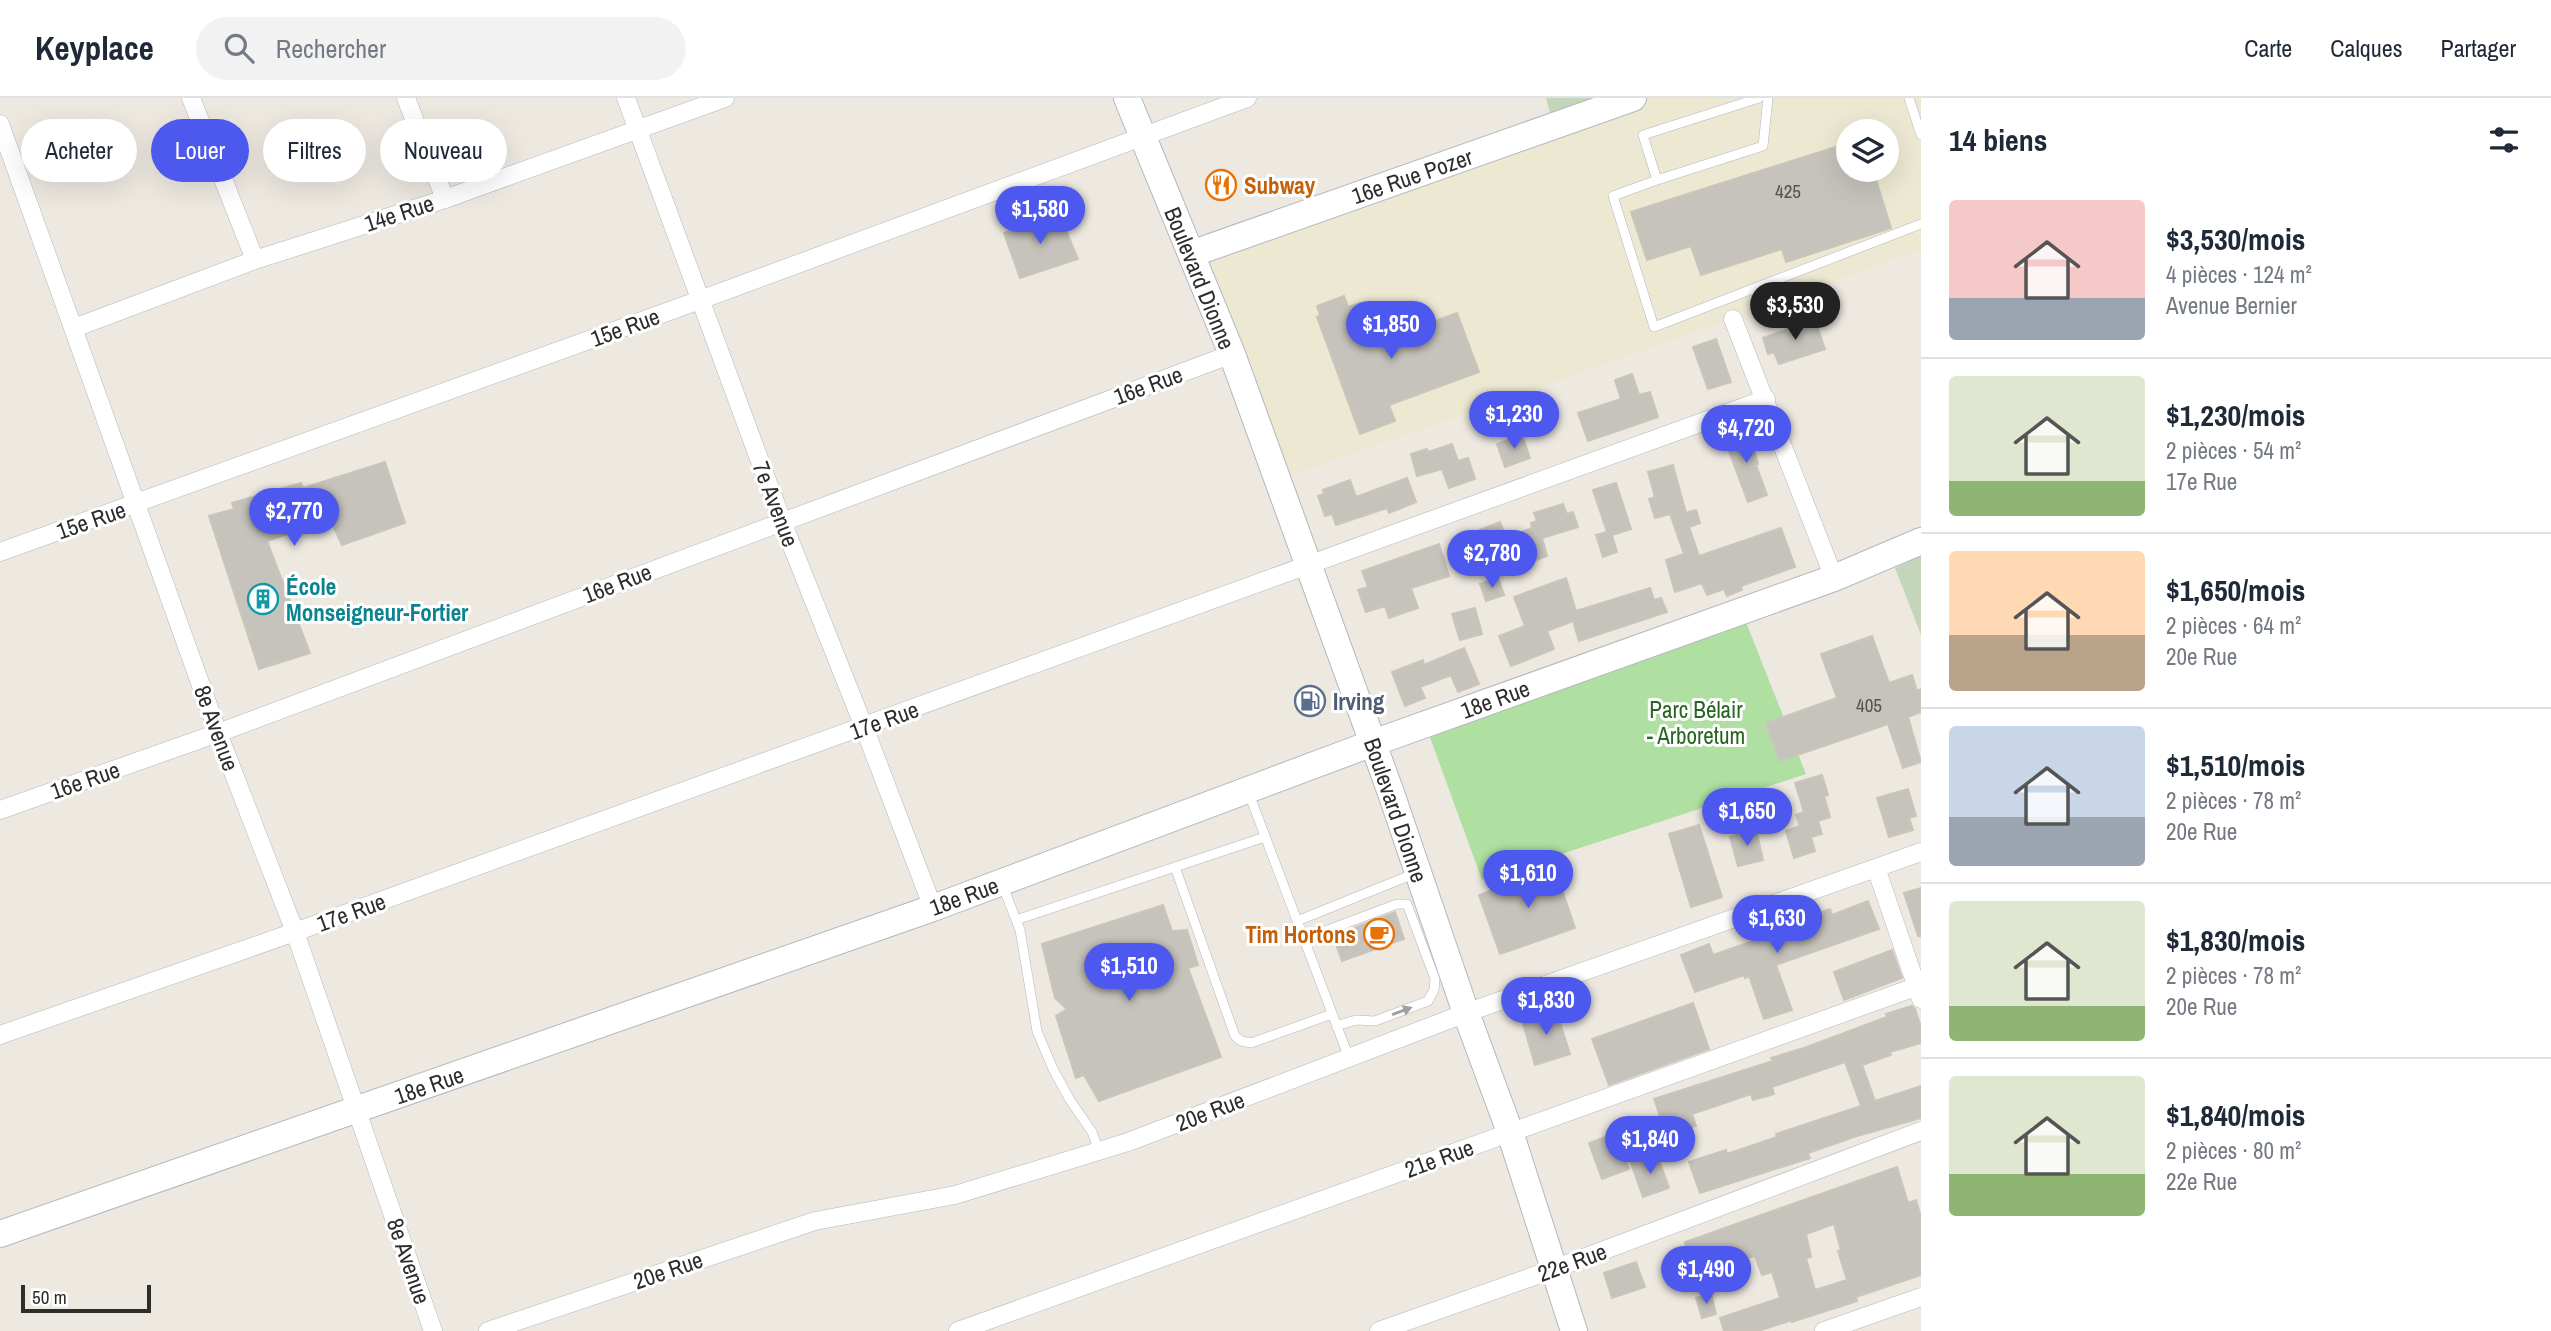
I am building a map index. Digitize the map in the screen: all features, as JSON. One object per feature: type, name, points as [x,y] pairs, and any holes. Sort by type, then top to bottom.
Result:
[{"type":"street","points":[[191,98],[255,260]]},
{"type":"street","points":[[406,98],[445,199]]},
{"type":"street","name":"7e Avenue","points":[[626,98],[782,521],[933,908]]},
{"type":"street","name":"14e Rue","points":[[74,328],[255,260],[445,199],[725,98]]},
{"type":"street","name":"Boulevard Dionne","points":[[1127,98],[1232,354],[1309,565],[1510,1132],[1574,1331]]},
{"type":"street","name":"15e Rue","points":[[0,552],[700,300],[1247,98]]},
{"type":"street","name":"16e Rue Pozer","points":[[1191,254],[1633,98]]},
{"type":"street","name":"8e Avenue","points":[[0,124],[218,733],[295,932],[433,1331]]},
{"type":"street","points":[[1733,319],[1834,578]]},
{"type":"street","name":"16e Rue","points":[[0,810],[218,733],[1232,354]]},
{"type":"street","name":"17e Rue","points":[[0,1035],[295,932],[1766,399]]},
{"type":"street","name":"18e Rue","points":[[0,1234],[933,908],[1373,743],[1834,578],[1921,541]]},
{"type":"street","name":"20e Rue","points":[[488,1331],[815,1221],[955,1195],[1128,1142],[1466,1013],[1921,852]]},
{"type":"street","points":[[1876,868],[1920,990]]},
{"type":"street","name":"21e Rue","points":[[958,1331],[1510,1132],[1920,990]]},
{"type":"street","name":"22e Rue","points":[[1379,1331],[1554,1269],[1921,1131]]},
{"type":"street","points":[[1824,1331],[1921,1297]]},
{"type":"lane","points":[[1657,180],[1643,135],[1759,98]]},
{"type":"lane","points":[[1768,98],[1763,146],[1613,196],[1654,327],[1921,224]]},
{"type":"lane","points":[[1909,98],[1921,135]]},
{"type":"lane","points":[[1247,790],[1349,1058]]},
{"type":"lane","points":[[1016,920],[1265,837]]},
{"type":"lane","points":[[1175,867],[1235,1036],[1241,1041],[1251,1043],[1332,1013]]},
{"type":"lane","points":[[1297,921],[1418,873]]},
{"type":"lane","points":[[1001,882],[1024,946],[1037,1031],[1059,1079],[1092,1132],[1098,1151]]},
{"type":"lane","points":[[1304,939],[1397,904],[1407,904],[1435,979],[1434,990],[1428,1001],[1375,1021],[1356,1020],[1336,1026]]},
{"type":"shaded area","points":[[1627,98],[1921,98],[1921,249],[1278,480],[1191,254]]},
{"type":"green space","points":[[1546,98],[1635,98],[1554,128]]},
{"type":"green space","points":[[1921,555],[1921,635],[1895,568]]},
{"type":"green space","name":"Parc Bélair - Arboretum","points":[[1744,617],[1806,774],[1482,880],[1428,732]]},
{"type":"building","points":[[1836,147],[1836,182],[1877,182],[1891,228],[1786,262],[1782,249],[1701,275],[1691,246],[1647,260],[1631,212]]},
{"type":"building","points":[[1059,214],[1078,259],[1020,278],[1004,233]]},
{"type":"building","points":[[1344,296],[1348,307],[1360,303],[1375,343],[1457,313],[1479,372],[1389,405],[1395,421],[1360,434],[1317,317],[1320,315],[1317,306]]},
{"type":"building","points":[[1815,320],[1825,349],[1779,364],[1774,352],[1768,354],[1763,338]]},
{"type":"building","points":[[1716,339],[1731,382],[1708,389],[1693,347]]},
{"type":"building","points":[[1632,374],[1639,395],[1650,392],[1658,417],[1588,441],[1578,413],[1621,399],[1615,380]]},
{"type":"building","points":[[1748,431],[1767,495],[1748,502],[1724,438]]},
{"type":"building","points":[[1522,435],[1530,458],[1505,467],[1497,444]]},
{"type":"building","points":[[1452,444],[1458,461],[1468,458],[1475,479],[1449,488],[1442,469],[1417,476],[1411,454]]},
{"type":"building","name":"École Monseigneur-Fortier","points":[[385,462],[405,523],[342,545],[330,519],[267,541],[310,653],[259,669],[209,516],[234,509],[232,503],[301,483],[303,488]]},
{"type":"building","points":[[1673,465],[1686,513],[1696,510],[1700,523],[1689,527],[1699,556],[1781,528],[1795,567],[1741,586],[1742,590],[1727,596],[1724,589],[1707,595],[1702,583],[1675,592],[1666,560],[1684,554],[1670,514],[1655,518],[1649,499],[1655,497],[1648,472]]},
{"type":"building","points":[[1407,478],[1416,502],[1389,513],[1387,508],[1336,525],[1332,514],[1325,516],[1318,496],[1324,494],[1323,490],[1350,480],[1356,497]]},
{"type":"building","points":[[1616,483],[1631,529],[1612,535],[1617,552],[1603,557],[1596,535],[1607,532],[1593,490]]},
{"type":"building","points":[[1563,504],[1567,514],[1573,512],[1578,527],[1542,538],[1547,556],[1489,578],[1472,533],[1500,522],[1506,538],[1532,528],[1531,523],[1537,521],[1534,513]]},
{"type":"building","points":[[1439,544],[1449,576],[1411,588],[1418,608],[1389,618],[1385,606],[1366,612],[1358,590],[1368,587],[1362,571]]},
{"type":"building","points":[[1498,578],[1504,595],[1486,601],[1480,584]]},
{"type":"building","points":[[1566,578],[1576,611],[1650,588],[1654,600],[1661,598],[1667,612],[1579,641],[1573,621],[1547,631],[1554,649],[1511,666],[1499,636],[1525,626],[1514,597]]},
{"type":"building","points":[[1475,608],[1482,634],[1460,640],[1452,614]]},
{"type":"building","points":[[1872,636],[1889,683],[1912,675],[1917,691],[1921,689],[1921,712],[1908,717],[1921,762],[1903,768],[1888,724],[1780,761],[1766,723],[1837,698],[1821,654]]},
{"type":"building","points":[[1464,648],[1479,684],[1458,692],[1451,675],[1420,687],[1425,698],[1405,706],[1392,672],[1423,660],[1424,665]]},
{"type":"building","points":[[1822,775],[1828,795],[1824,796],[1830,817],[1818,821],[1822,834],[1811,837],[1815,851],[1794,858],[1786,831],[1800,826],[1796,815],[1804,812],[1795,783]]},
{"type":"building","points":[[1908,789],[1916,816],[1909,818],[1913,830],[1889,837],[1877,798]]},
{"type":"building","points":[[1699,825],[1722,897],[1691,907],[1669,834]]},
{"type":"building","points":[[1756,830],[1763,860],[1738,866],[1730,837]]},
{"type":"building","points":[[1562,865],[1567,878],[1559,881],[1575,928],[1500,954],[1479,895]]},
{"type":"building","points":[[1921,888],[1921,936],[1918,936],[1904,893]]},
{"type":"building","points":[[1868,901],[1879,929],[1776,965],[1792,1010],[1764,1019],[1749,976],[1745,978],[1744,975],[1695,992],[1681,955],[1709,944],[1713,955],[1802,924],[1800,920],[1830,909],[1832,915]]},
{"type":"building","points":[[1163,905],[1172,931],[1187,930],[1198,965],[1188,968],[1221,1057],[1099,1101],[1084,1075],[1076,1078],[1056,1016],[1067,1009],[1055,998],[1042,944]]},
{"type":"building","points":[[1395,912],[1404,939],[1342,961],[1333,936]]},
{"type":"building","points":[[1892,950],[1902,978],[1844,1000],[1834,972]]},
{"type":"building","points":[[1693,1003],[1709,1049],[1609,1085],[1592,1039]]},
{"type":"building","points":[[1912,1006],[1921,1027],[1921,1043],[1890,1052],[1891,1055],[1862,1065],[1875,1101],[1921,1086],[1921,1118],[1857,1136],[1808,1153],[1810,1158],[1700,1193],[1689,1162],[1726,1150],[1727,1154],[1777,1137],[1776,1134],[1861,1106],[1845,1062],[1772,1087],[1774,1094],[1753,1100],[1751,1094],[1692,1114],[1696,1126],[1667,1136],[1654,1099],[1773,1061],[1771,1058]]},
{"type":"building","points":[[1556,1010],[1570,1054],[1535,1065],[1522,1020]]},
{"type":"building","points":[[1616,1133],[1629,1169],[1602,1179],[1589,1143]]},
{"type":"building","points":[[1657,1154],[1669,1188],[1643,1197],[1631,1163]]},
{"type":"building","points":[[1897,1167],[1908,1203],[1916,1200],[1921,1217],[1921,1275],[1856,1297],[1857,1301],[1792,1322],[1758,1331],[1724,1331],[1720,1318],[1780,1298],[1772,1272],[1762,1275],[1755,1256],[1695,1272],[1685,1242]],"holes":[[[1834,1224],[1841,1250],[1838,1251],[1847,1280],[1815,1290],[1806,1258],[1811,1257],[1806,1234]]]},
{"type":"building","points":[[1636,1262],[1645,1287],[1612,1298],[1604,1273]]},
{"type":"building","points":[[1711,1294],[1716,1314],[1702,1318],[1696,1298]]},
{"type":"place","name":"Subway","points":[[1221,185]]},
{"type":"place","name":"École Monseigneur-Fortier","points":[[263,599]]},
{"type":"place","name":"Irving","points":[[1310,701]]},
{"type":"place","name":"Tim Hortons","points":[[1379,934]]}]
